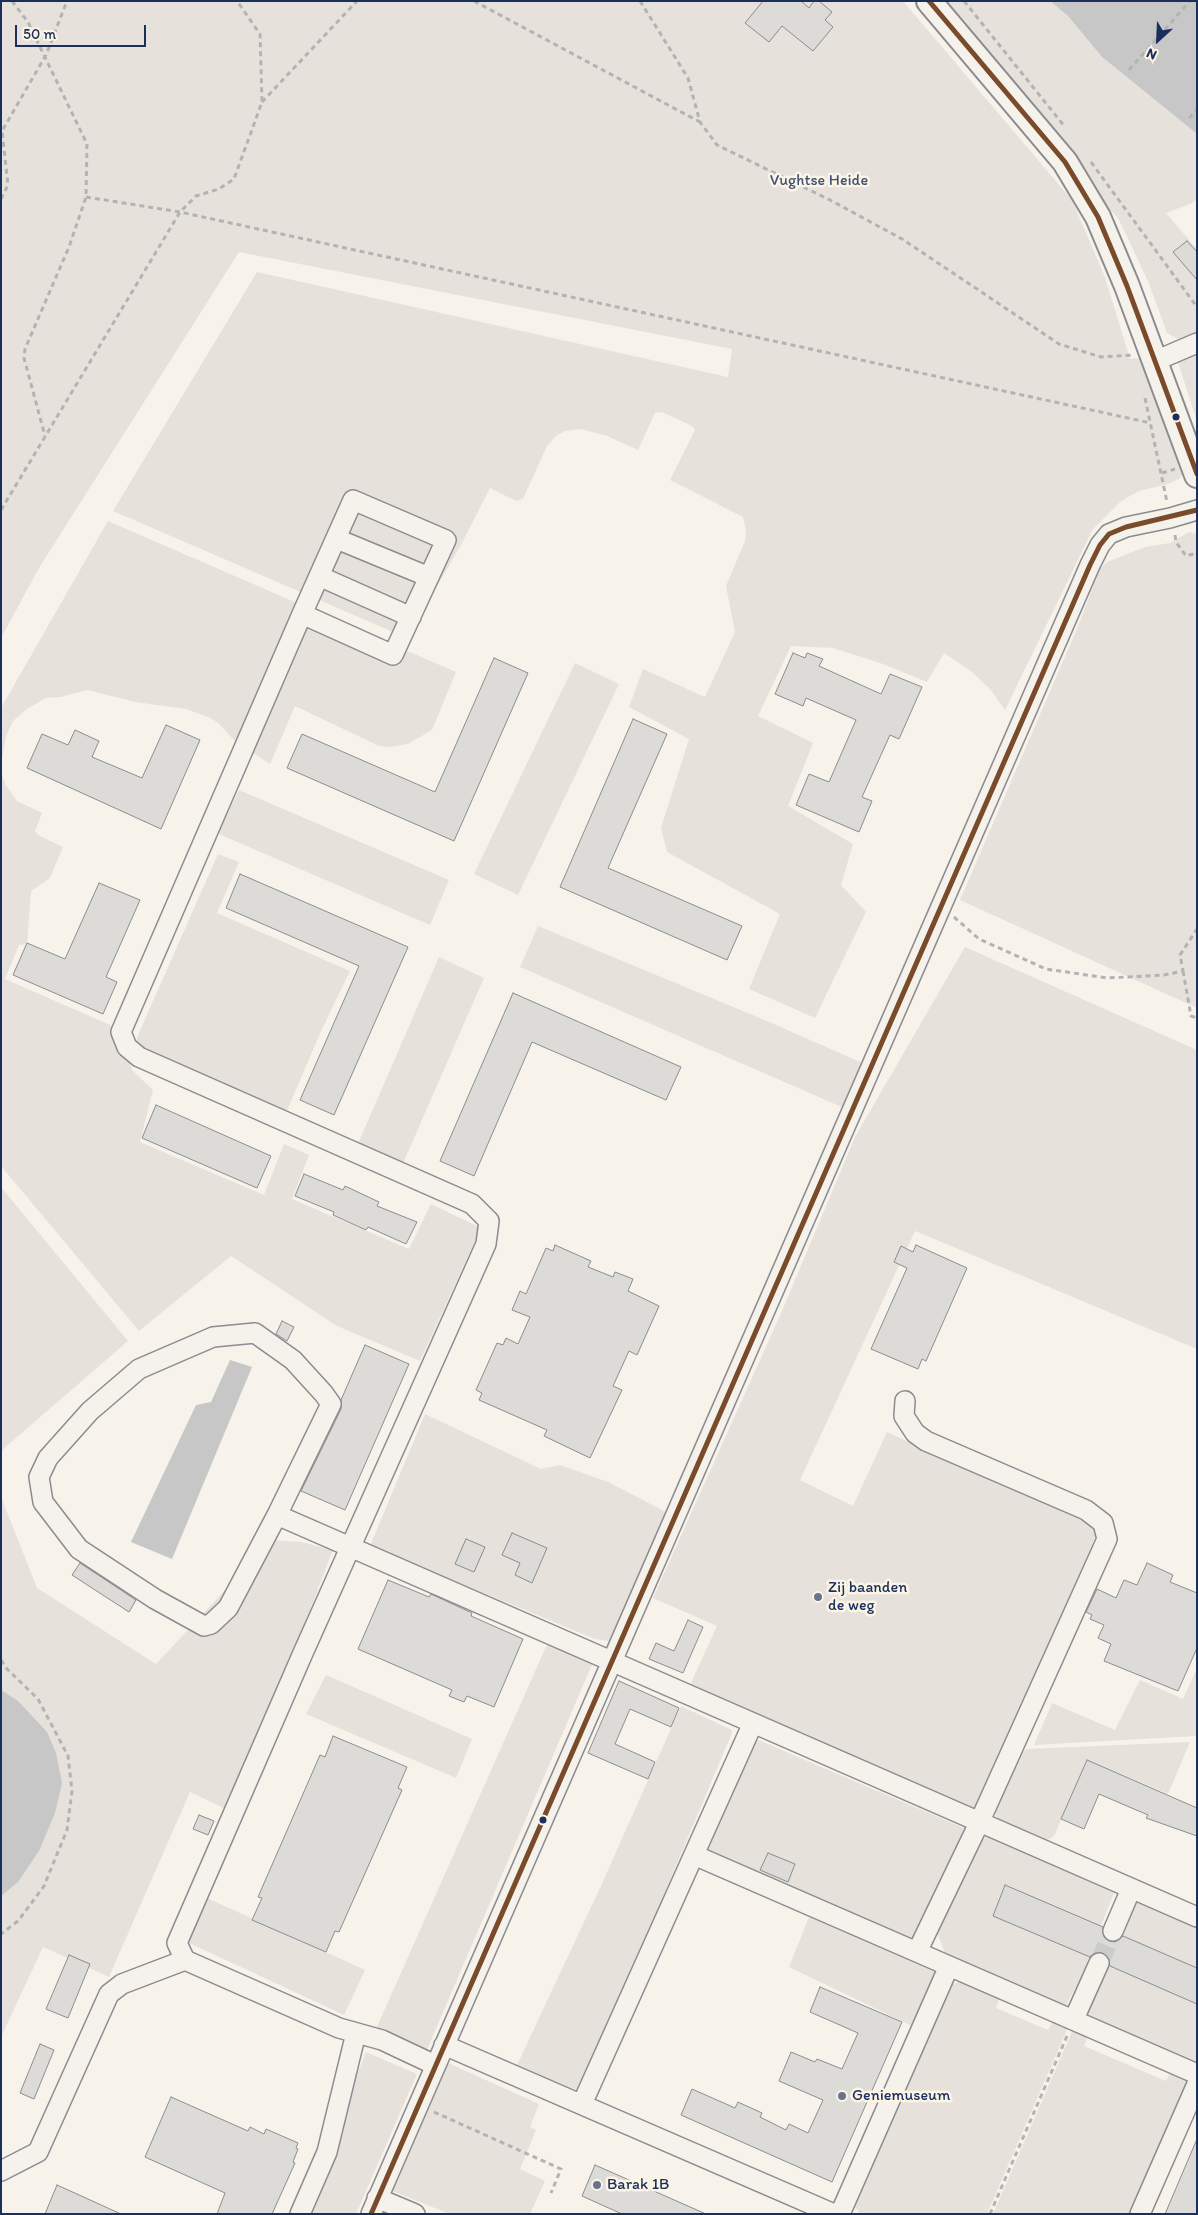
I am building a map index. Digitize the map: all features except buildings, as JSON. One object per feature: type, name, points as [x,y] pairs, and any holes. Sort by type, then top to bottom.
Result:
[{"type":"main road","points":[[929,1],[1065,162],[1098,217],[1127,286],[1145,358],[1197,474]]},
{"type":"street","points":[[1145,358],[1197,343]]},
{"type":"street","points":[[302,614],[393,655],[446,540],[353,500],[302,614],[121,1032],[127,1046],[139,1057],[472,1204],[489,1221],[486,1244],[350,1547],[177,1943],[185,1960],[339,2028],[382,2040],[435,2065]]},
{"type":"street","points":[[414,2214],[374,2206],[941,905],[1100,545],[1109,534],[1126,527],[1197,510]]},
{"type":"street","points":[[337,539],[429,578]]},
{"type":"street","points":[[319,576],[411,617]]},
{"type":"street","points":[[255,1333],[293,1360],[331,1404],[277,1515],[228,1608],[211,1624],[204,1626],[155,1600],[79,1549],[43,1502],[38,1477],[48,1458],[90,1411],[139,1369],[213,1337],[255,1333]]},
{"type":"street","points":[[905,1401],[904,1416],[914,1433],[926,1441],[1086,1510],[1103,1524],[1107,1539],[979,1822],[917,1952]]},
{"type":"street","points":[[277,1515],[1197,1918]]},
{"type":"street","points":[[582,2104],[753,1723]]},
{"type":"street","points":[[694,1855],[1197,2074]]},
{"type":"street","points":[[1113,1931],[1130,1888]]},
{"type":"street","points":[[1,2171],[38,2152],[109,1994],[122,1984],[185,1960]]},
{"type":"street","points":[[1074,2019],[1099,1963]]},
{"type":"street","points":[[840,2214],[950,1966]]},
{"type":"street","points":[[300,2214],[327,2152],[356,2033]]},
{"type":"street","points":[[444,2045],[834,2214]]},
{"type":"street","points":[[1140,2214],[1197,2084]]},
{"type":"path","points":[[12,1],[28,22],[46,55],[87,144],[86,198],[69,247],[25,349],[24,358],[45,436]]},
{"type":"path","points":[[1,198],[8,185],[2,130],[46,55],[67,1]]},
{"type":"path","points":[[1,510],[180,212],[196,196],[219,189],[234,179],[262,102],[260,34],[237,1]]},
{"type":"path","points":[[262,102],[357,1]]},
{"type":"path","points":[[474,1],[700,122]]},
{"type":"path","points":[[640,1],[688,78],[700,122],[717,145],[830,200],[902,239],[1059,344],[1101,357],[1145,358]]},
{"type":"path","points":[[1129,70],[1190,1]]},
{"type":"path","points":[[1189,118],[1197,110]]},
{"type":"path","points":[[86,198],[180,212],[1151,423],[1176,542],[1186,556],[1197,553]]},
{"type":"path","points":[[941,905],[979,939],[1046,969],[1107,978],[1164,975],[1183,971]]},
{"type":"path","points":[[1197,929],[1180,955],[1191,1016],[1197,1018]]},
{"type":"path","points":[[1,1660],[7,1669],[38,1699],[68,1756],[72,1791],[66,1830],[44,1886],[18,1921],[1,1934]]},
{"type":"path","points":[[990,2214],[1074,2019]]},
{"type":"path","points":[[418,2105],[561,2169],[551,2192]]},
{"type":"green space","name":"Vughtse Heide","points":[[1,1],[903,1],[1072,200],[1105,277],[1130,359],[1142,358],[1183,463],[1183,474],[1179,479],[1168,484],[1139,491],[1120,502],[1093,529],[1005,710],[991,690],[971,671],[944,653],[927,682],[883,664],[833,648],[791,646],[758,716],[813,743],[788,806],[853,844],[841,885],[866,912],[815,1018],[749,989],[780,914],[667,852],[661,828],[689,739],[629,707],[643,669],[705,697],[735,632],[726,586],[745,541],[746,530],[743,517],[670,480],[695,430],[692,426],[662,412],[655,413],[638,450],[607,436],[581,429],[565,431],[556,436],[547,446],[523,499],[516,501],[490,488],[461,545],[407,638],[113,511],[257,272],[728,377],[732,349],[239,252],[39,568],[1,638]]},
{"type":"green space","points":[[937,1],[1050,1],[1068,16],[1102,57],[1197,134],[1197,199],[1190,204],[1166,213],[1197,249],[1197,332],[1178,339],[1167,333],[1148,281],[1119,220]]},
{"type":"green space","points":[[1197,351],[1197,422],[1178,362]]},
{"type":"green space","points":[[108,521],[456,672],[432,730],[408,744],[390,747],[379,746],[295,706],[270,764],[236,742],[217,722],[208,717],[186,709],[135,702],[87,690],[61,697],[46,698],[27,709],[13,721],[6,736],[1,766],[1,708]]},
{"type":"green space","points":[[1189,532],[1197,534],[1197,1008],[960,900],[1076,631],[1100,569],[1107,562],[1145,547],[1170,543]]},
{"type":"green space","points":[[575,663],[619,684],[518,895],[474,874]]},
{"type":"green space","points":[[1,771],[5,784],[17,801],[42,813],[35,831],[38,835],[63,847],[50,878],[31,891],[27,944],[19,945],[5,979],[124,1031],[122,1041],[132,1070],[153,1090],[140,1142],[264,1195],[284,1144],[309,1155],[292,1199],[409,1249],[431,1204],[481,1228],[420,1361],[337,1326],[231,1256],[139,1331],[1,1166]]},
{"type":"green space","points":[[239,790],[449,880],[430,925],[218,833]]},
{"type":"green space","points":[[218,854],[239,862],[217,913],[350,971],[322,1029],[282,1122],[135,1046],[138,1035]]},
{"type":"green space","points":[[538,926],[760,1018],[865,1064],[844,1108],[520,967]]},
{"type":"green space","points":[[965,947],[1197,1050],[1197,1349],[915,1231],[800,1480],[853,1506],[887,1432],[1099,1528],[1066,1606],[1062,1623],[979,1813],[689,1687],[717,1626],[653,1598],[782,1311],[855,1137]]},
{"type":"green space","points":[[439,957],[484,978],[401,1168],[357,1146]]},
{"type":"green space","points":[[1,1187],[128,1341],[1,1451]]},
{"type":"green space","points":[[425,1414],[541,1469],[560,1465],[608,1482],[668,1513],[609,1641],[595,1639],[370,1546]]},
{"type":"green space","points":[[1,1497],[37,1588],[156,1664],[272,1540],[301,1542],[333,1550],[274,1703],[228,1810],[190,1792],[109,1977],[43,1947],[1,2037]]},
{"type":"green space","points":[[549,1640],[594,1660],[426,2052],[376,2029]]},
{"type":"green space","points":[[1197,1668],[1197,1736],[1034,1745],[1052,1703],[1115,1730],[1140,1680],[1183,1699]]},
{"type":"green space","points":[[326,1675],[472,1739],[456,1778],[306,1714]]},
{"type":"green space","points":[[681,1706],[732,1730],[732,1733],[659,1906],[577,2090],[517,2065],[600,1888]]},
{"type":"green space","points":[[756,1739],[964,1828],[912,1943],[703,1853],[751,1744]]},
{"type":"green space","points":[[1190,1742],[1168,1794],[1087,1760],[1055,1834],[1050,1839],[1042,1840],[1001,1822],[996,1816],[995,1808],[1020,1754],[1027,1749]]},
{"type":"green space","points":[[986,1835],[1114,1893],[1081,1977],[1065,2007],[946,1956],[937,1932]]},
{"type":"green space","points":[[1133,1896],[1197,1925],[1197,2065],[1092,2020],[1086,2013],[1102,1968]]},
{"type":"green space","points":[[207,1898],[365,1970],[344,2015],[187,1942]]},
{"type":"green space","points":[[809,1917],[937,1973],[914,2027],[789,1967]]},
{"type":"green space","points":[[964,1980],[1000,1996],[996,2008],[1048,2030],[1054,2019],[1069,2025],[987,2214],[860,2213],[853,2205],[945,1987]]},
{"type":"green space","points":[[1074,2027],[1089,2034],[1084,2046],[1166,2081],[1172,2069],[1186,2078],[1188,2082],[1135,2214],[993,2214]]},
{"type":"green space","points":[[366,2052],[417,2074],[356,2214],[300,2214]]},
{"type":"green space","points":[[448,2063],[539,2104],[530,2127],[536,2130],[520,2169],[545,2181],[530,2214],[450,2214],[392,2191]]},
{"type":"shaded area","points":[[1050,1],[1197,1],[1197,134],[1102,57],[1068,16]]},
{"type":"shaded area","points":[[230,1360],[252,1367],[172,1559],[131,1542],[196,1405],[211,1402]]},
{"type":"shaded area","points":[[1,1690],[18,1701],[47,1732],[56,1753],[62,1783],[55,1813],[39,1851],[18,1882],[1,1896]]},
{"type":"tunnel","points":[[1099,1963],[1113,1931]]},
{"type":"transit line","points":[[929,1],[1065,162],[1098,217],[1127,286],[1197,474]]},
{"type":"transit line","points":[[371,2214],[1090,565],[1100,545],[1109,534],[1126,527],[1197,510]]},
{"type":"place","name":"Zij baanden de weg","points":[[818,1597]]},
{"type":"place","name":"Geniemuseum","points":[[842,2096]]},
{"type":"place","name":"Barak 1B","points":[[597,2185]]}]
